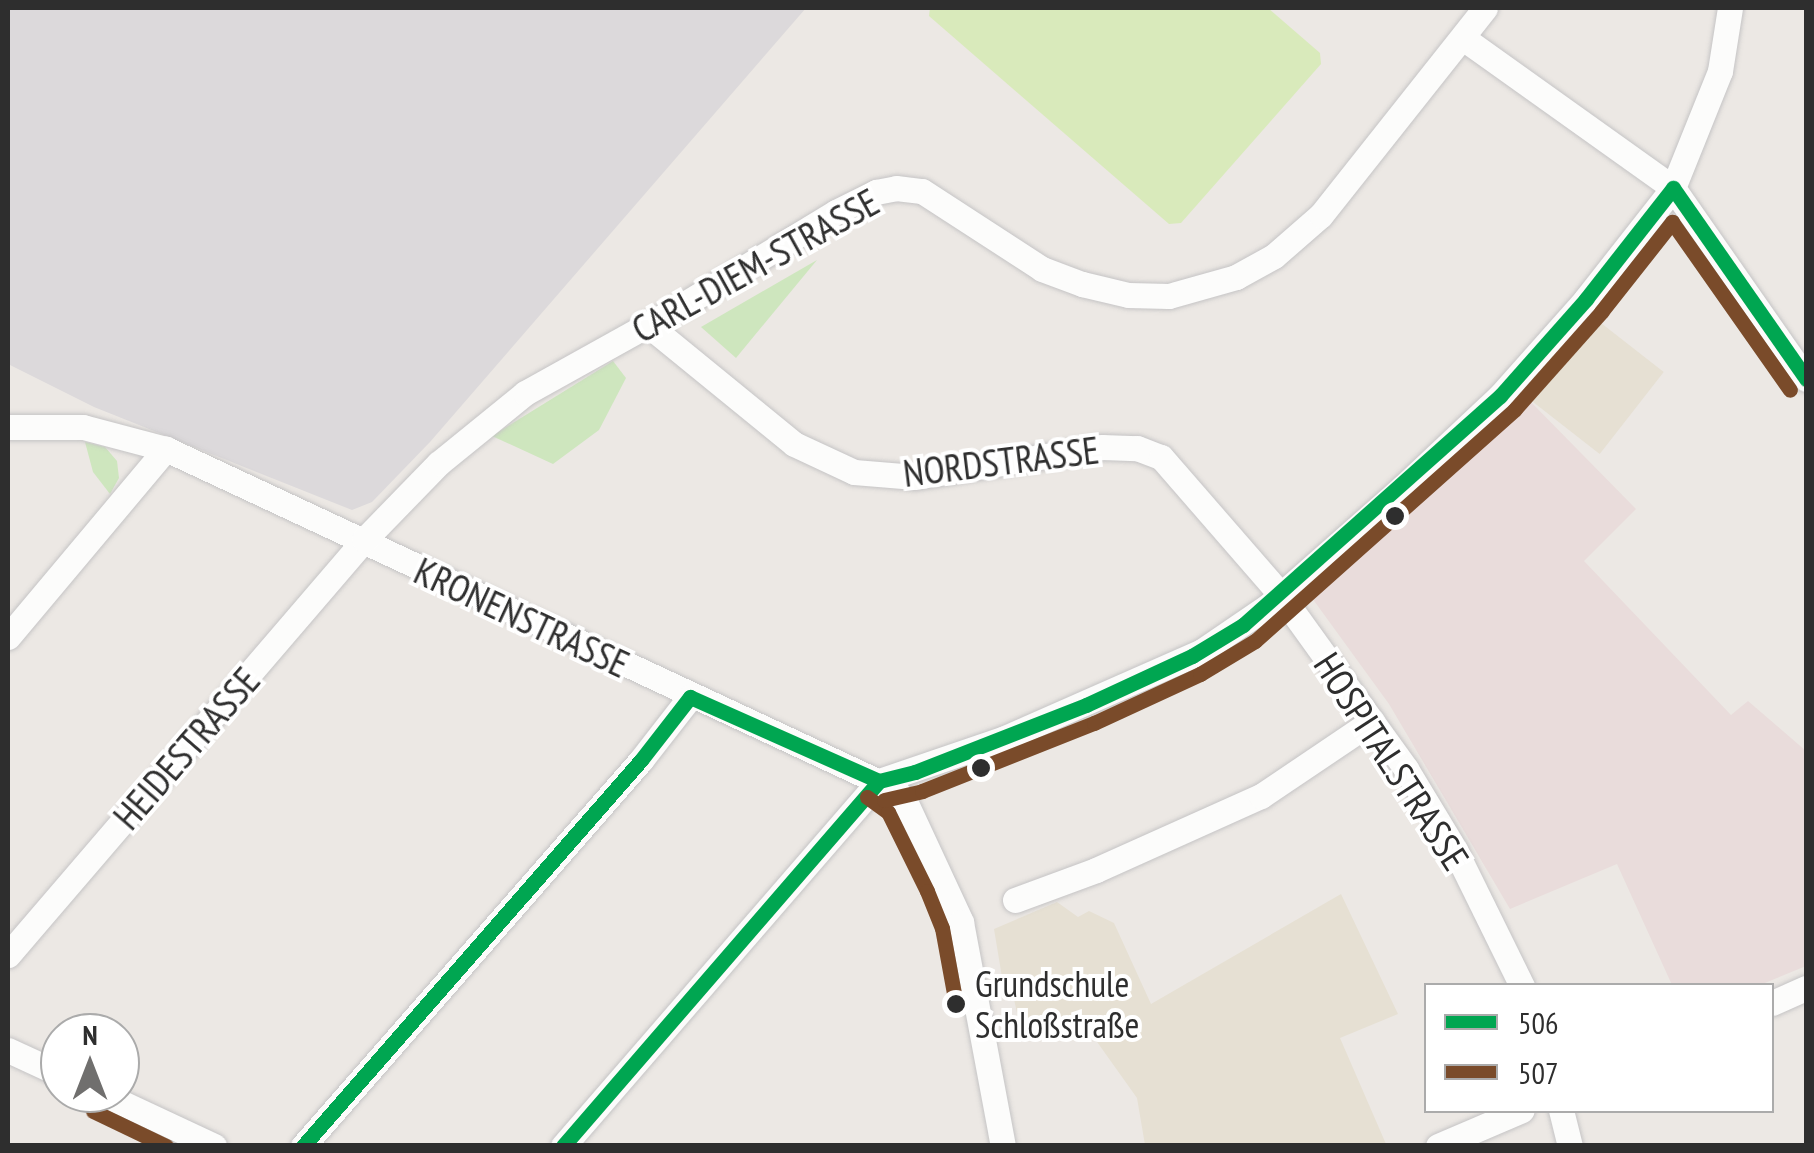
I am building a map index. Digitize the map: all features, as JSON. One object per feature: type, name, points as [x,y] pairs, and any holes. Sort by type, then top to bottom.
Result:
[{"type":"street","name":"CARL-DIEM-STRASSE","points":[[364,540],[490,417],[876,192],[896,188],[922,191],[1042,269],[1082,284],[1155,297],[1206,288],[1251,270],[1300,236],[1341,192],[1485,8]]},
{"type":"street","points":[[564,1146],[879,781],[972,750],[1162,671],[1243,626],[1500,396],[1586,299],[1673,188],[1720,71],[1730,8]]},
{"type":"street","points":[[1463,38],[1673,188],[1806,379]]},
{"type":"street","name":"NORDSTRASSE","points":[[648,324],[794,444],[854,472],[914,477],[1102,447],[1150,452],[1174,469],[1280,594]]},
{"type":"street","name":"KRONENSTRASSE","points":[[8,427],[83,427],[166,449],[879,781]]},
{"type":"street","points":[[8,637],[166,449]]},
{"type":"street","name":"HEIDESTRASSE","points":[[8,955],[364,540]]},
{"type":"street","name":"HOSPITALSTRASSE","points":[[1280,594],[1426,798],[1520,983]]},
{"type":"street","points":[[303,1146],[641,760],[690,696]]},
{"type":"street","points":[[1015,900],[1096,870],[1260,796],[1372,720]]},
{"type":"street","points":[[879,781],[904,800],[961,922],[1003,1146]]},
{"type":"street","points":[[1774,1002],[1806,988]]},
{"type":"street","points":[[8,1050],[40,1065]]},
{"type":"street","points":[[140,1111],[214,1146]]},
{"type":"street","points":[[1438,1146],[1515,1113]]},
{"type":"street","points":[[1562,1113],[1570,1146]]},
{"type":"shaded area","points":[[8,8],[806,8],[430,442],[372,502],[352,510],[94,407],[8,364]]},
{"type":"shaded area","points":[[1592,316],[1664,372],[1600,454],[1528,398]]},
{"type":"shaded area","points":[[1524,395],[1636,509],[1584,561],[1731,715],[1748,701],[1806,751],[1806,966],[1765,983],[1671,983],[1617,864],[1510,909],[1389,704],[1312,598]]},
{"type":"shaded area","points":[[1341,894],[1398,1014],[1340,1038],[1386,1144],[1145,1145],[1137,1098],[1080,1018],[1020,1027],[1014,999],[1006,1001],[994,929],[1057,902],[1078,917],[1089,911],[1114,923],[1151,1004]]},
{"type":"green space","points":[[930,8],[1268,8],[1320,53],[1321,64],[1181,223],[1169,224],[929,16]]},
{"type":"green space","points":[[817,260],[736,358],[701,327],[791,275]]},
{"type":"green space","points":[[613,361],[626,378],[599,430],[553,464],[492,436]]},
{"type":"green space","points":[[85,442],[105,447],[117,461],[119,478],[110,494],[93,472]]},
{"type":"transit line","name":"506","points":[[1673,188],[1806,379]]},
{"type":"transit line","name":"506","points":[[879,781],[915,772],[1086,705],[1192,656],[1243,625],[1500,396],[1586,299],[1673,188]]},
{"type":"transit line","name":"507","points":[[884,800],[922,791],[1094,723],[1200,674],[1255,641],[1515,409],[1601,312],[1672,222],[1790,390]]},
{"type":"transit line","name":"506","points":[[303,1146],[641,760],[690,697],[879,781]]},
{"type":"transit line","name":"506","points":[[563,1146],[879,781]]},
{"type":"transit line","name":"507","points":[[867,797],[888,812],[927,891],[942,928],[956,1004]]},
{"type":"transit line","name":"507","points":[[97,1113],[166,1146]]},
{"type":"place","name":"Grundschule Schloßstraße","points":[[956,1004]]}]
